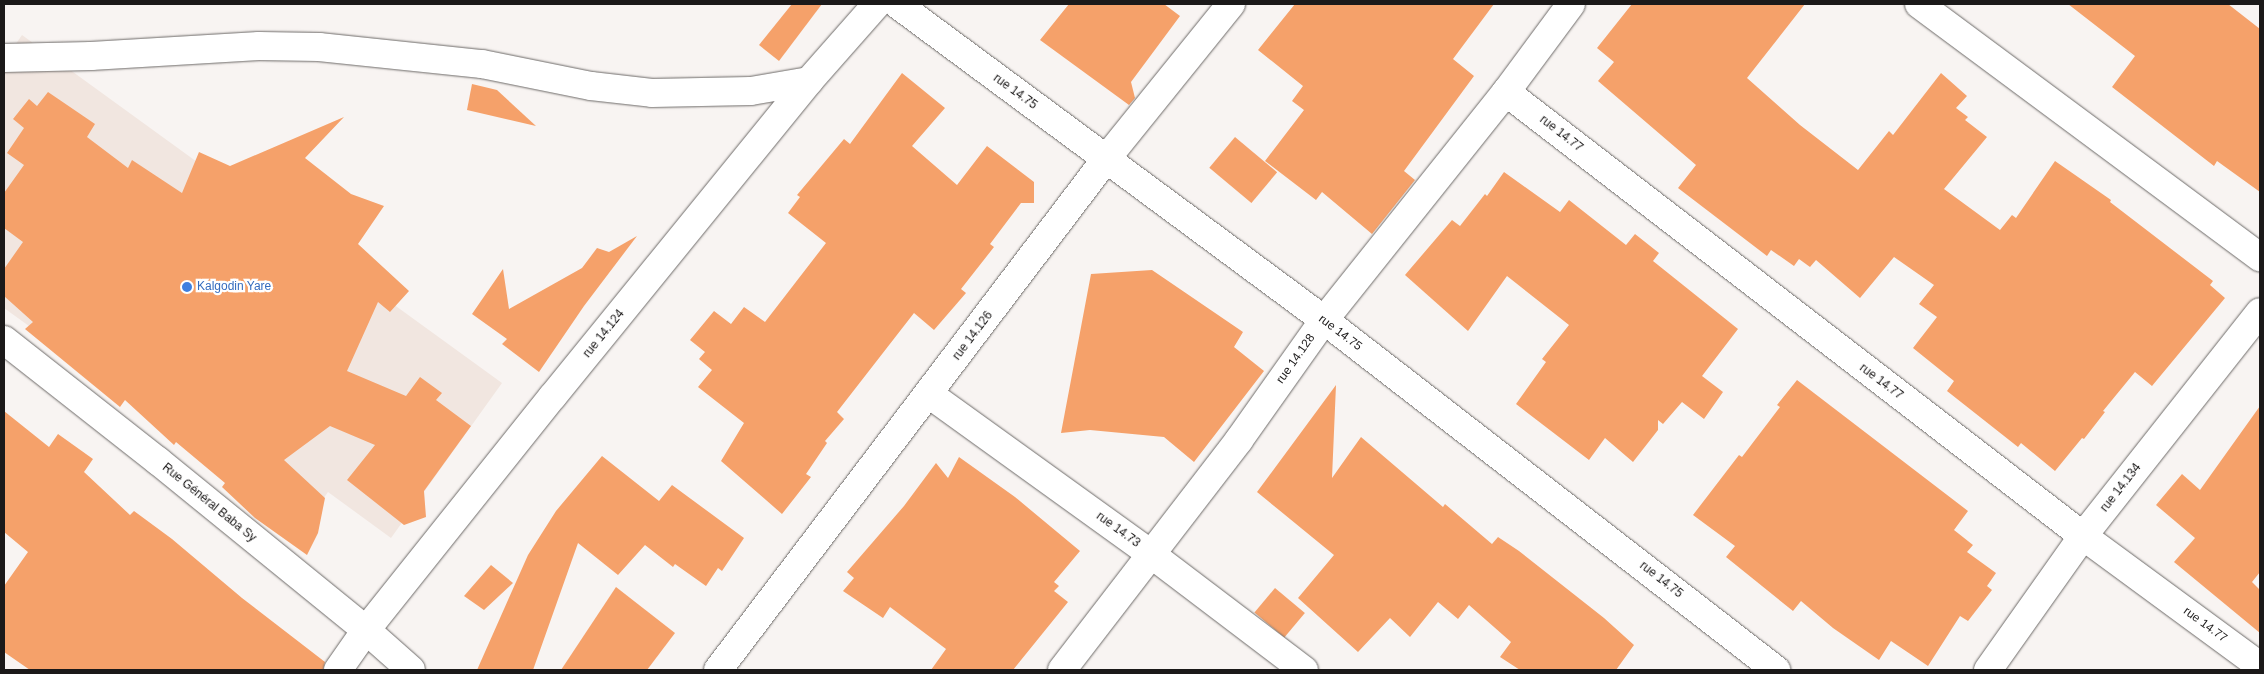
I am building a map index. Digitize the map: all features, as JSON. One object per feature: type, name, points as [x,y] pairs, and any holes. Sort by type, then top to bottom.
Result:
[{"type":"street","name":"rue 14.124","points":[[338,670],[366,630],[809,80],[877,4]]},
{"type":"street","name":"rue 14.75","points":[[898,4],[1324,320],[1776,670]]},
{"type":"street","name":"rue 14.126","points":[[718,670],[1106,158],[1231,4]]},
{"type":"street","name":"rue 14.128","points":[[1062,670],[1239,440],[1324,320],[1506,92],[1571,4]]},
{"type":"street","points":[[1919,4],[2260,257]]},
{"type":"street","points":[[4,58],[91,56],[259,46],[319,47],[482,64],[591,86],[652,93],[752,91],[809,80]]},
{"type":"street","name":"rue 14.77","points":[[1506,92],[2083,536],[2260,666]]},
{"type":"street","name":"rue 14.134","points":[[1988,670],[2083,536],[2260,312]]},
{"type":"street","name":"Rue Général Baba Sy","points":[[4,340],[158,461],[366,630],[410,670]]},
{"type":"street","name":"rue 14.73","points":[[929,394],[1151,554],[1304,670]]},
{"type":"shaded area","name":"Kalgodin Yare","points":[[22,35],[502,383],[391,538],[328,492],[305,525],[4,308],[4,61]]},
{"type":"building","points":[[792,4],[822,4],[779,61],[759,45]]},
{"type":"building","points":[[1069,4],[1164,4],[1180,16],[1131,82],[1135,98],[1129,105],[1040,40]]},
{"type":"building","points":[[1295,4],[1494,4],[1453,59],[1474,76],[1404,171],[1415,180],[1372,234],[1322,192],[1316,200],[1265,161],[1304,110],[1292,101],[1303,86],[1258,50]]},
{"type":"building","points":[[1632,4],[1805,4],[1747,78],[1800,125],[1858,170],[1889,131],[1893,135],[1941,73],[1967,96],[1956,108],[1968,117],[1965,120],[1987,137],[1944,189],[2000,230],[2012,215],[2016,218],[2055,161],[2111,200],[2110,202],[2213,281],[2210,285],[2225,298],[2152,386],[2135,372],[2103,411],[2105,412],[2084,439],[2082,438],[2055,471],[2021,443],[2018,447],[1947,391],[1954,381],[1913,348],[1937,317],[1919,304],[1934,285],[1894,257],[1860,298],[1816,260],[1810,267],[1799,259],[1794,266],[1771,250],[1767,256],[1678,188],[1696,165],[1598,81],[1614,62],[1597,48]]},
{"type":"building","points":[[2068,4],[2228,4],[2260,29],[2260,192],[2217,161],[2214,166],[2112,87],[2135,56]]},
{"type":"building","points":[[902,73],[945,108],[912,146],[957,185],[987,146],[1034,182],[1034,203],[1021,203],[990,244],[994,247],[961,289],[966,293],[934,330],[914,313],[837,412],[844,419],[825,441],[827,443],[806,474],[811,477],[782,514],[721,461],[744,423],[698,387],[712,370],[699,359],[705,352],[690,340],[714,311],[731,324],[744,307],[765,322],[826,243],[788,213],[800,197],[797,195],[844,139],[850,144]]},
{"type":"building","points":[[472,84],[497,90],[536,126],[467,110]]},
{"type":"building","name":"Kalgodin Yare","points":[[48,92],[95,124],[87,137],[128,168],[132,160],[182,193],[199,152],[230,166],[344,117],[305,158],[351,194],[384,206],[358,244],[409,291],[390,312],[378,302],[347,371],[406,396],[420,377],[442,393],[436,400],[471,426],[424,491],[426,517],[404,525],[347,480],[375,445],[330,426],[284,460],[325,498],[318,533],[307,555],[255,518],[222,487],[225,483],[176,442],[174,445],[125,400],[120,407],[25,329],[33,322],[4,296],[4,269],[23,242],[4,228],[4,193],[24,165],[7,153],[24,128],[13,119],[29,99],[37,106]]},
{"type":"building","points":[[1235,137],[1277,172],[1251,203],[1209,168]]},
{"type":"building","points":[[1504,172],[1560,212],[1569,200],[1626,245],[1635,234],[1659,253],[1653,261],[1738,329],[1702,376],[1723,392],[1704,419],[1682,402],[1663,424],[1658,420],[1658,430],[1633,462],[1605,438],[1589,460],[1516,404],[1546,362],[1542,359],[1569,325],[1507,276],[1468,331],[1405,275],[1452,220],[1460,226],[1485,194],[1487,196]]},
{"type":"building","points":[[637,236],[584,306],[539,372],[502,344],[507,339],[472,314],[503,269],[509,309],[582,268],[597,248],[609,252]]},
{"type":"building","points":[[1152,270],[1243,332],[1234,347],[1264,371],[1194,462],[1164,437],[1090,430],[1061,433],[1091,274]]},
{"type":"building","points":[[1797,380],[1968,511],[1954,530],[1973,545],[1967,552],[1996,573],[1987,586],[1992,590],[1968,621],[1960,616],[1928,666],[1891,641],[1879,660],[1833,628],[1801,601],[1793,611],[1726,557],[1735,546],[1693,515],[1739,455],[1742,457],[1780,407],[1777,405]]},
{"type":"building","points":[[1336,385],[1332,478],[1361,437],[1443,507],[1445,504],[1492,544],[1498,537],[1519,551],[1604,618],[1634,645],[1616,670],[1520,670],[1500,657],[1511,642],[1469,605],[1458,619],[1438,602],[1410,637],[1390,618],[1358,652],[1298,598],[1334,555],[1257,492]]},
{"type":"building","points":[[2260,406],[2260,572],[2252,582],[2260,590],[2260,633],[2174,562],[2195,538],[2156,505],[2182,474],[2200,490]]},
{"type":"building","points":[[4,411],[49,447],[58,434],[93,459],[84,472],[130,515],[134,511],[172,539],[242,598],[325,662],[323,670],[30,670],[4,652],[4,586],[28,552],[4,532]]},
{"type":"building","points":[[602,456],[659,501],[672,485],[744,538],[722,571],[718,568],[706,586],[675,564],[673,567],[645,545],[618,575],[578,543],[533,670],[477,670],[528,555],[556,511]]},
{"type":"building","points":[[959,457],[1015,497],[1080,551],[1054,582],[1059,586],[1054,591],[1068,602],[1013,670],[931,670],[946,649],[890,607],[883,618],[843,591],[854,578],[847,572],[904,506],[936,463],[948,478]]},
{"type":"building","points":[[491,565],[513,583],[484,610],[464,596]]},
{"type":"building","points":[[616,587],[675,633],[647,670],[561,670]]},
{"type":"building","points":[[1275,588],[1305,613],[1284,638],[1254,613]]},
{"type":"place","name":"Kalgodin Yare","points":[[187,287]]}]
